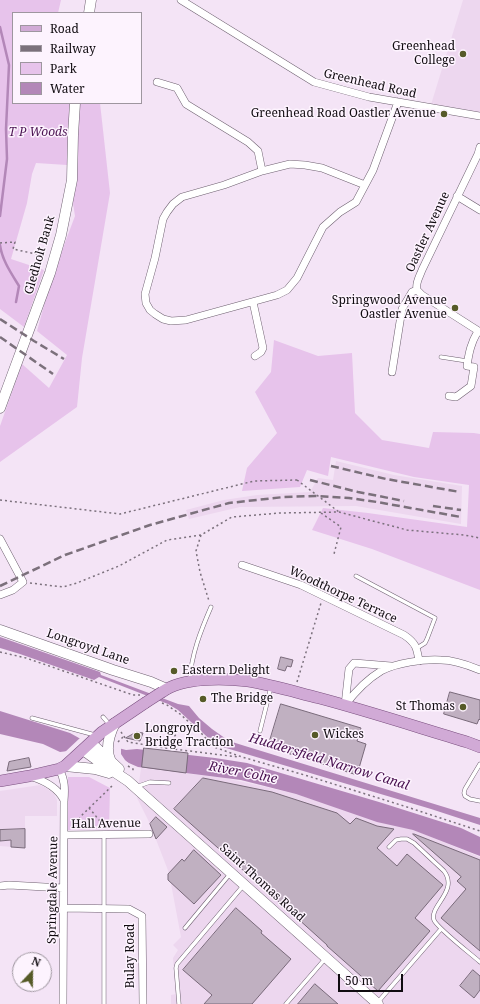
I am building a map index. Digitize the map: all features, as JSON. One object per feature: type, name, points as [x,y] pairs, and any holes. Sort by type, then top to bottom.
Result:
[{"type":"main road","points":[[89,12],[92,0]]},
{"type":"main road","name":"Gledholt Bank","points":[[0,408],[50,274],[61,235],[72,180],[75,104]]},
{"type":"main road","name":"Longroyd Lane","points":[[0,630],[151,682],[165,691]]},
{"type":"main road","points":[[62,767],[113,725],[165,691],[190,681],[210,680],[247,681],[271,686],[345,705],[480,747]]},
{"type":"main road","points":[[111,762],[108,756],[113,743],[110,736],[113,725]]},
{"type":"main road","name":"Saint Thomas Road","points":[[89,745],[96,759],[128,782],[378,1004]]},
{"type":"main road","name":"Saint Thomas Road","points":[[89,745],[125,774],[128,782]]},
{"type":"main road","points":[[0,781],[29,776],[62,767],[95,769],[128,782]]},
{"type":"street","name":"Greenhead Road","points":[[182,0],[314,82],[369,97],[480,116]]},
{"type":"street","points":[[156,82],[177,88],[186,104],[248,142],[258,151],[262,171]]},
{"type":"street","points":[[365,185],[322,168],[290,164],[262,171],[224,185],[182,197],[166,212],[163,219],[155,258],[145,294],[146,303],[150,310],[163,319],[171,321],[186,320],[277,295],[287,290],[297,278],[323,227],[340,212],[356,202],[373,170],[398,102]]},
{"type":"street","name":"Oastler Avenue","points":[[392,372],[402,310],[412,292],[418,290],[416,287],[417,282],[422,270],[480,147]]},
{"type":"street","points":[[457,196],[480,210]]},
{"type":"street","points":[[418,290],[422,295],[479,332],[472,342],[467,366],[474,367],[471,386],[456,397],[449,396]]},
{"type":"street","points":[[253,302],[263,348],[261,352],[254,356]]},
{"type":"street","points":[[0,539],[23,582],[13,590],[0,595]]},
{"type":"street","name":"Woodthorpe Terrace","points":[[242,565],[290,581],[324,595],[404,635],[411,640],[417,648]]},
{"type":"street","points":[[417,648],[419,661]]},
{"type":"street","points":[[345,705],[356,690],[364,683],[381,671],[393,666],[419,661],[442,660],[459,663],[480,670]]},
{"type":"street","points":[[345,705],[348,669],[354,663],[393,666]]},
{"type":"street","name":"Springdale Avenue","points":[[62,767],[68,835],[63,888],[63,1004]]},
{"type":"street","points":[[29,776],[44,781],[52,786],[60,793],[64,801]]},
{"type":"street","name":"Hall Avenue","points":[[68,835],[148,834]]},
{"type":"street","points":[[0,886],[9,885],[63,888]]},
{"type":"street","name":"Bulay Road","points":[[63,908],[129,909],[142,916],[143,1004]]},
{"type":"lane","points":[[441,357],[468,361]]},
{"type":"lane","points":[[356,576],[435,618],[425,643],[417,648]]},
{"type":"lane","points":[[190,681],[194,651],[211,607]]},
{"type":"lane","points":[[260,731],[271,686]]},
{"type":"lane","points":[[103,717],[113,725]]},
{"type":"lane","points":[[32,718],[88,733],[89,745]]},
{"type":"lane","points":[[480,764],[464,793],[465,796],[470,799],[480,801]]},
{"type":"lane","points":[[128,782],[169,783]]},
{"type":"lane","points":[[104,835],[104,1004]]},
{"type":"lane","points":[[389,847],[396,840],[407,839],[414,843],[444,871],[447,876],[448,883],[446,892],[434,914],[434,920],[441,929],[480,962]]},
{"type":"lane","points":[[185,928],[230,873]]},
{"type":"lane","points":[[179,1004],[177,964],[244,885]]},
{"type":"lane","points":[[378,1004],[441,929]]},
{"type":"lane","points":[[286,1004],[326,958]]},
{"type":"path","points":[[0,244],[15,242],[13,249],[55,258]]},
{"type":"path","points":[[0,500],[120,514],[255,481],[297,480],[340,512]]},
{"type":"path","points":[[23,582],[44,586],[63,587],[119,566],[167,540],[201,535],[232,518],[280,513],[340,512],[407,530],[464,535],[480,538]]},
{"type":"path","points":[[320,513],[341,527],[334,554]]},
{"type":"path","points":[[201,535],[196,551],[200,572],[211,607]]},
{"type":"path","points":[[294,692],[324,595]]},
{"type":"path","points":[[0,652],[26,658],[117,690]]},
{"type":"path","points":[[180,714],[201,733],[214,748],[324,781],[480,831]]},
{"type":"path","points":[[165,748],[178,732]]},
{"type":"path","points":[[113,743],[124,736]]},
{"type":"path","points":[[128,742],[242,757]]},
{"type":"path","points":[[125,764],[133,769],[133,771]]},
{"type":"path","points":[[68,835],[81,816],[89,808],[128,782]]},
{"type":"path","points":[[89,808],[100,821],[104,835]]},
{"type":"shaded area","name":"Greenhead College","points":[[463,0],[480,0],[480,115],[430,108]]},
{"type":"shaded area","points":[[336,461],[394,475],[462,486],[461,524],[356,506],[240,507],[189,519],[186,510],[224,500],[257,495],[310,492],[318,478],[333,480]]},
{"type":"shaded area","points":[[141,768],[225,778],[292,793],[419,832],[480,857],[480,1004],[171,1004],[171,995],[176,994],[173,958],[178,950],[173,945],[181,937],[169,873],[150,824],[137,798]]},
{"type":"shaded area","points":[[40,785],[54,794],[57,800],[57,816],[25,816],[25,848],[0,846],[0,791]]},
{"type":"green space","name":"T P Woods","points":[[0,0],[61,0],[58,12],[12,12],[12,104],[100,104],[110,193],[82,358],[77,407],[0,462],[0,426],[22,364],[49,388],[67,355],[37,331],[51,280],[75,216],[67,165],[36,163],[32,174],[27,203],[11,259],[44,270],[24,327],[0,309]]},
{"type":"green space","points":[[274,340],[318,356],[352,353],[355,413],[382,440],[429,448],[433,432],[480,434],[480,590],[372,549],[312,530],[323,508],[467,527],[469,485],[414,477],[331,457],[328,476],[307,470],[300,487],[242,491],[247,468],[277,433],[255,392],[271,372]]},
{"type":"green space","points":[[68,777],[89,777],[110,788],[109,829],[68,830]]},
{"type":"water","points":[[0,637],[100,672],[101,675],[178,704],[189,706],[199,718],[229,741],[480,818],[480,825],[216,745],[178,710],[168,704],[99,677],[94,680],[0,648]]},
{"type":"water","name":"River Colne","points":[[0,711],[70,733],[79,738],[126,750],[137,749],[247,763],[379,802],[461,828],[480,837],[480,856],[413,830],[377,822],[296,794],[241,780],[138,767],[122,760],[68,751],[60,752],[43,744],[0,734]]},
{"type":"pier","points":[[81,737],[121,746],[121,754],[132,766],[107,757],[64,753]]},
{"type":"building","points":[[281,657],[293,660],[291,667],[287,666],[285,671],[278,669]]},
{"type":"building","name":"St Thomas","points":[[450,692],[480,700],[480,720],[479,719],[477,724],[444,714]]},
{"type":"building","name":"Wickes","points":[[281,704],[361,728],[357,741],[366,744],[357,775],[268,747]]},
{"type":"building","name":"Longroyd Bridge Traction","points":[[137,732],[143,733],[140,741],[126,738]]},
{"type":"building","points":[[144,748],[188,753],[186,773],[142,767]]},
{"type":"building","points":[[29,758],[31,767],[7,771],[9,762]]},
{"type":"building","points":[[203,778],[272,792],[337,813],[350,824],[356,818],[377,826],[394,829],[377,848],[397,866],[407,854],[443,885],[415,918],[430,931],[378,991],[174,809]]},
{"type":"building","points":[[156,817],[167,827],[156,839],[150,824]]},
{"type":"building","points":[[25,829],[25,848],[11,847],[11,840],[0,841],[0,830]]},
{"type":"building","points":[[413,834],[480,860],[480,951],[441,918],[466,889],[457,881],[461,877]]},
{"type":"building","points":[[194,850],[221,875],[194,904],[168,880],[168,874],[182,859],[184,861]]},
{"type":"building","points":[[236,908],[262,931],[261,933],[291,959],[252,1004],[204,1004],[212,995],[183,970]]},
{"type":"building","points":[[473,970],[480,976],[480,990],[474,998],[460,986]]},
{"type":"building","points":[[315,984],[338,1004],[298,1004]]},
{"type":"waterway","points":[[0,27],[9,65],[6,129],[7,159],[0,216]]},
{"type":"waterway","points":[[0,245],[5,261],[19,286],[16,302]]},
{"type":"railway","points":[[0,319],[64,359]]},
{"type":"railway","points":[[0,337],[53,374]]},
{"type":"railway","points":[[331,466],[386,479],[460,492]]},
{"type":"railway","points":[[310,480],[358,492],[404,501]]},
{"type":"railway","points":[[0,586],[65,555],[150,525],[229,503],[284,497],[315,496],[349,498],[461,517]]},
{"type":"railway","points":[[433,506],[461,510]]},
{"type":"place","name":"Greenhead College","points":[[463,54]]},
{"type":"place","name":"Greenhead Road Oastler Avenue","points":[[444,114]]},
{"type":"place","name":"Springwood Avenue Oastler Avenue","points":[[455,308]]},
{"type":"place","name":"Eastern Delight","points":[[174,671]]},
{"type":"place","name":"The Bridge","points":[[203,699]]},
{"type":"place","name":"St Thomas","points":[[463,707]]},
{"type":"place","name":"Wickes","points":[[315,735]]},
{"type":"place","name":"Longroyd Bridge Traction","points":[[137,736]]},
{"type":"water label","name":"Huddersfield Narrow Canal","points":[[329,762]]}]
